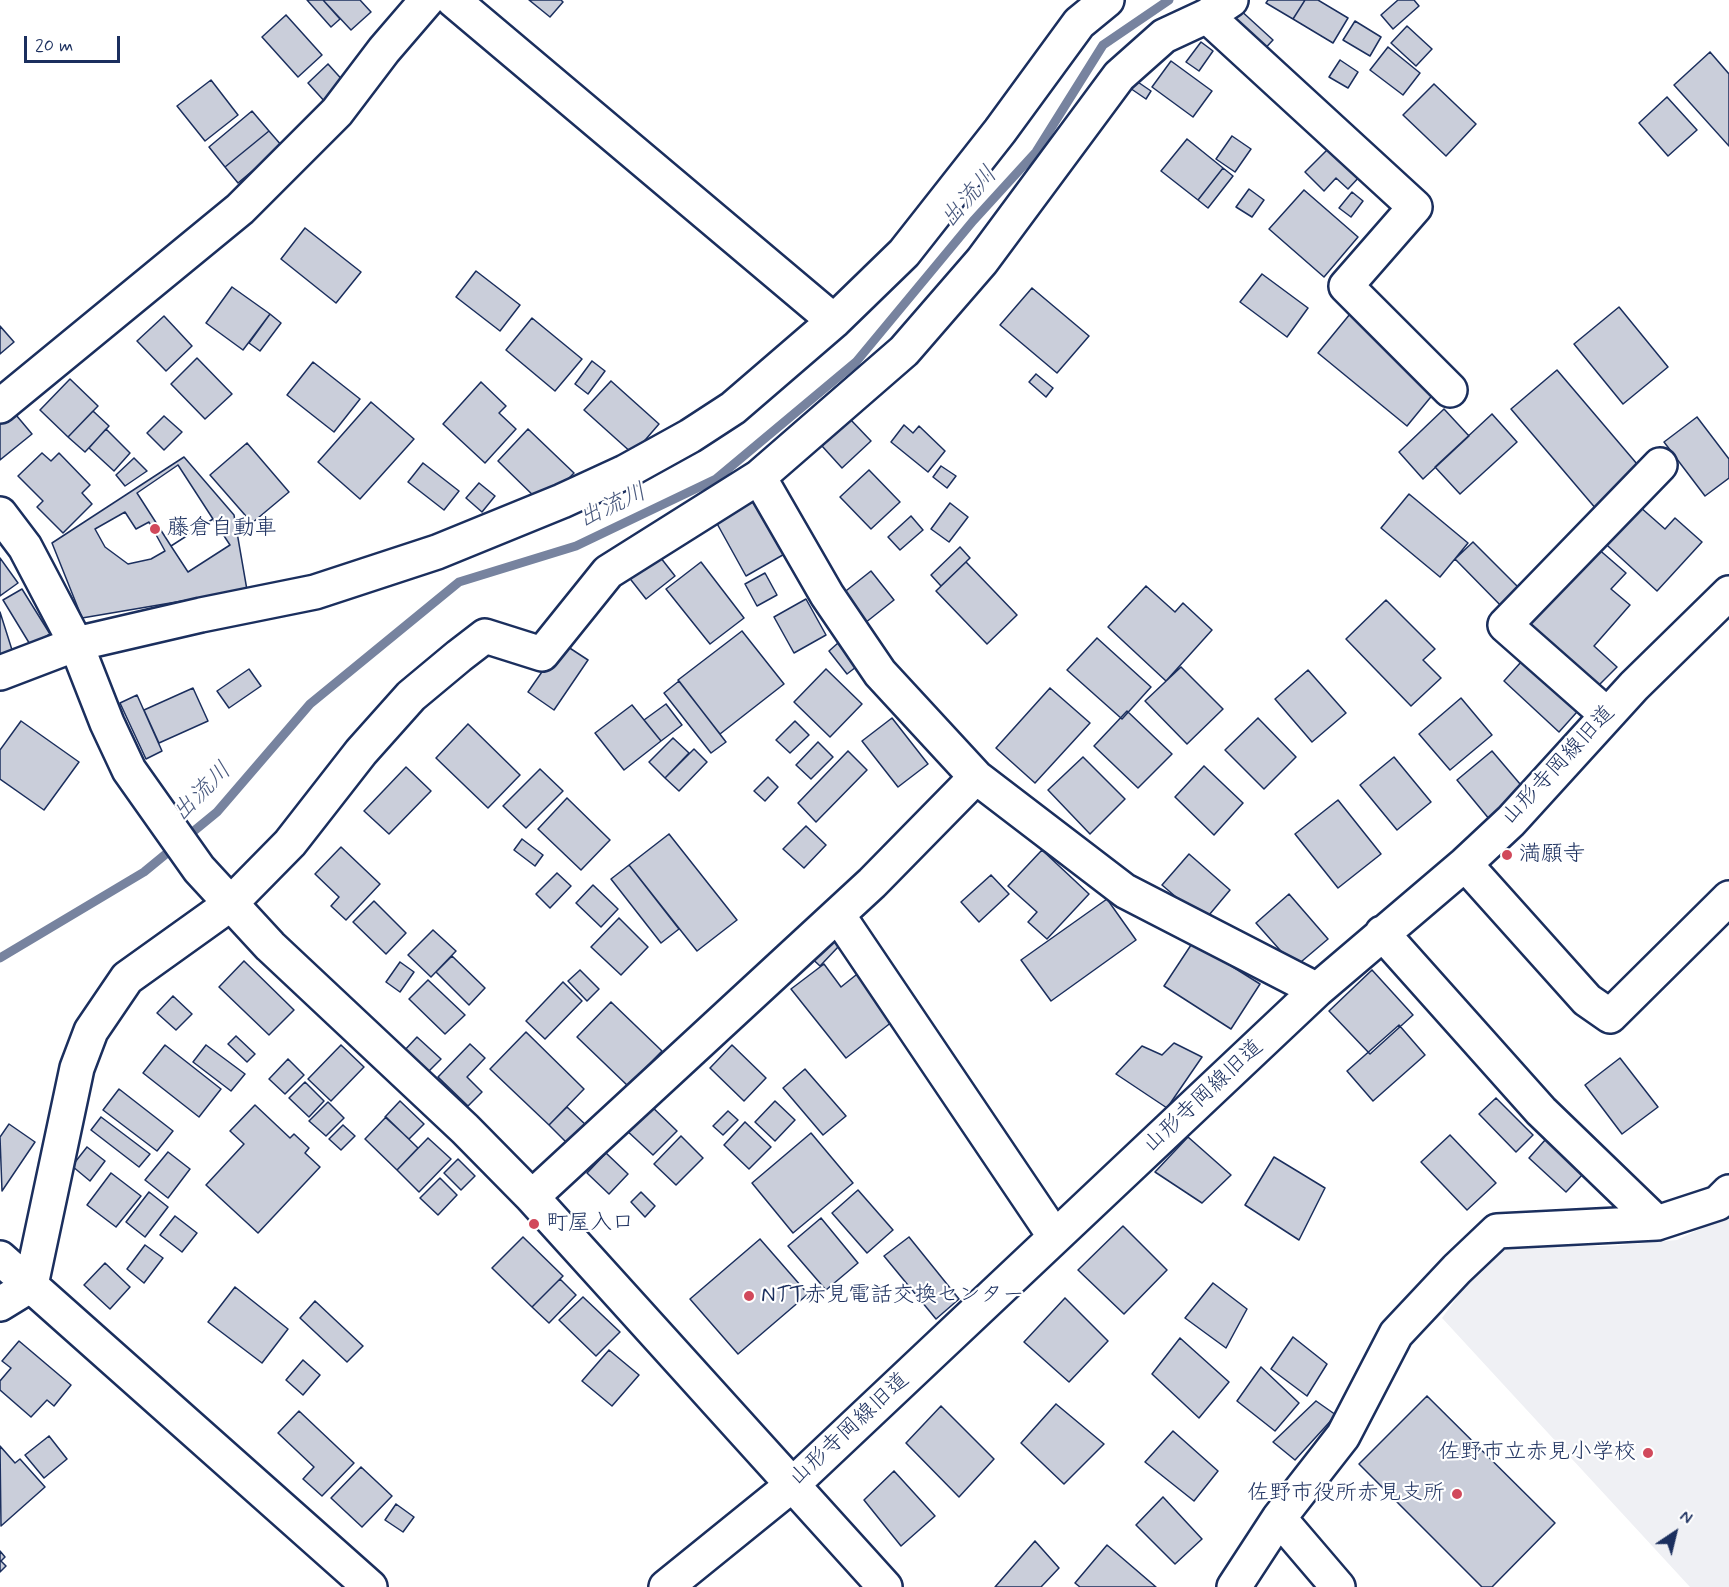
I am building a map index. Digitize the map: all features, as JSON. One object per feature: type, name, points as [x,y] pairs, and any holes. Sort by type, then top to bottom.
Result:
[{"type":"street","points":[[0,406],[240,209],[337,112],[384,50],[427,0]]},
{"type":"street","points":[[453,0],[834,321]]},
{"type":"street","points":[[0,673],[76,644],[315,592],[437,552],[562,501],[625,472],[690,436],[733,408],[834,321],[904,253],[1000,131],[1079,23],[1107,0]]},
{"type":"street","points":[[0,1304],[31,1285],[77,1068],[91,1031],[110,999],[127,978],[230,905],[290,843],[361,752],[411,696],[459,656],[484,636],[542,654],[608,572],[759,477],[904,351],[982,261],[1119,76],[1164,36],[1219,8],[1415,207],[1346,286],[1450,390]]},
{"type":"street","points":[[1606,714],[1505,625],[1660,465]]},
{"type":"street","points":[[759,477],[827,595],[880,673],[976,777],[1125,891],[1317,990]]},
{"type":"street","points":[[0,514],[25,547],[76,644],[107,723],[129,770],[199,869],[270,946],[465,1129],[532,1197],[885,1587]]},
{"type":"street","name":"山形寺岡線旧道","points":[[666,1587],[792,1485],[1317,990],[1465,864],[1510,820],[1606,714],[1729,594]]},
{"type":"street","points":[[532,1197],[838,915],[976,777]]},
{"type":"street","points":[[1465,864],[1587,1000],[1610,1016],[1729,898]]},
{"type":"street","points":[[838,915],[1055,1237]]},
{"type":"street","points":[[1382,933],[1541,1112],[1657,1223]]},
{"type":"street","points":[[1234,1587],[1279,1518],[1343,1436],[1396,1334],[1456,1269],[1497,1231],[1657,1223],[1718,1203],[1729,1192]]},
{"type":"street","points":[[0,1258],[370,1587]]},
{"type":"street","points":[[1279,1518],[1338,1587]]},
{"type":"shaded area","name":"佐野市立赤見小学校","points":[[1729,1211],[1729,1587],[1690,1587],[1442,1318],[1474,1274],[1504,1246],[1611,1246],[1677,1240],[1720,1219]]},
{"type":"building","points":[[307,0],[323,0],[340,19],[331,27]]},
{"type":"building","points":[[323,0],[360,0],[371,12],[351,30]]},
{"type":"building","points":[[529,0],[561,0],[563,2],[550,17]]},
{"type":"building","points":[[1268,0],[1305,0],[1293,19],[1266,3]]},
{"type":"building","points":[[1305,0],[1318,0],[1348,18],[1333,43],[1293,19]]},
{"type":"building","points":[[1398,0],[1414,0],[1419,6],[1393,29],[1381,15]]},
{"type":"building","points":[[1238,8],[1273,40],[1258,56],[1223,24]]},
{"type":"building","points":[[286,15],[322,55],[298,77],[262,37]]},
{"type":"building","points":[[1355,21],[1381,37],[1370,56],[1343,40]]},
{"type":"building","points":[[1407,26],[1432,49],[1416,66],[1391,43]]},
{"type":"building","points":[[1201,42],[1213,51],[1199,71],[1186,62]]},
{"type":"building","points":[[1388,47],[1420,73],[1403,95],[1370,70]]},
{"type":"building","points":[[1710,52],[1729,74],[1729,146],[1674,85]]},
{"type":"building","points":[[1340,60],[1358,72],[1348,88],[1329,77]]},
{"type":"building","points":[[1171,61],[1212,91],[1193,117],[1152,87]]},
{"type":"building","points":[[328,64],[346,84],[326,103],[308,83]]},
{"type":"building","points":[[1132,78],[1151,91],[1146,99],[1127,86]]},
{"type":"building","points":[[211,80],[238,115],[205,141],[177,106]]},
{"type":"building","points":[[1434,84],[1476,124],[1446,156],[1403,115]]},
{"type":"building","points":[[1667,97],[1697,130],[1668,156],[1639,123]]},
{"type":"building","points":[[252,111],[269,131],[225,167],[209,147]]},
{"type":"building","points":[[269,131],[282,146],[238,183],[225,167]]},
{"type":"building","points":[[1232,136],[1251,149],[1235,172],[1216,159]]},
{"type":"building","points":[[1187,139],[1223,168],[1198,200],[1161,171]]},
{"type":"building","points":[[1331,146],[1361,175],[1348,189],[1336,178],[1324,191],[1305,172]]},
{"type":"building","points":[[1223,168],[1233,176],[1208,208],[1198,200]]},
{"type":"building","points":[[1249,189],[1264,200],[1252,217],[1236,207]]},
{"type":"building","points":[[1304,190],[1358,237],[1324,277],[1269,229]]},
{"type":"building","points":[[1352,192],[1363,201],[1351,217],[1339,208]]},
{"type":"building","points":[[305,228],[361,272],[336,303],[281,259]]},
{"type":"building","points":[[476,271],[520,305],[500,331],[456,297]]},
{"type":"building","points":[[1262,274],[1308,308],[1287,337],[1240,302]]},
{"type":"building","points":[[232,287],[270,314],[243,350],[206,323]]},
{"type":"building","points":[[1032,288],[1089,336],[1057,373],[1000,325]]},
{"type":"building","points":[[1619,307],[1668,367],[1623,404],[1574,344]]},
{"type":"building","points":[[270,314],[281,323],[260,351],[249,343]]},
{"type":"building","points":[[1350,314],[1439,387],[1407,426],[1318,353]]},
{"type":"building","points":[[164,316],[192,346],[166,371],[137,341]]},
{"type":"building","points":[[532,318],[582,359],[555,391],[506,350]]},
{"type":"building","points":[[0,326],[14,342],[0,354]]},
{"type":"building","points":[[197,358],[232,394],[205,419],[171,384]]},
{"type":"building","points":[[592,361],[605,371],[588,394],[575,384]]},
{"type":"building","points":[[313,362],[360,399],[334,432],[287,395]]},
{"type":"building","points":[[1557,370],[1643,471],[1597,510],[1511,409]]},
{"type":"building","points":[[1036,374],[1053,388],[1046,397],[1029,382]]},
{"type":"building","points":[[70,379],[98,406],[68,437],[40,410]]},
{"type":"building","points":[[611,381],[659,424],[633,454],[584,410]]},
{"type":"building","points":[[481,382],[506,406],[499,413],[516,429],[485,463],[443,424]]},
{"type":"building","points":[[371,402],[414,439],[360,499],[318,462]]},
{"type":"building","points":[[11,409],[32,434],[0,460],[0,419]]},
{"type":"building","points":[[1444,409],[1469,436],[1423,479],[1399,452]]},
{"type":"building","points":[[93,411],[109,426],[85,452],[68,437]]},
{"type":"building","points":[[1492,414],[1517,442],[1460,494],[1435,467]]},
{"type":"building","points":[[164,416],[182,432],[164,450],[147,433]]},
{"type":"building","points":[[1697,417],[1729,459],[1729,478],[1705,496],[1664,442]]},
{"type":"building","points":[[850,419],[871,441],[842,468],[822,446]]},
{"type":"building","points":[[904,425],[913,433],[919,426],[945,451],[928,472],[891,442]]},
{"type":"building","points":[[106,429],[130,453],[114,471],[89,448]]},
{"type":"building","points":[[528,429],[574,473],[543,505],[498,461]]},
{"type":"building","points":[[247,443],[289,492],[252,523],[210,475]]},
{"type":"building","points":[[42,453],[51,461],[59,453],[90,485],[82,493],[92,504],[63,533],[37,507],[43,501],[18,476]]},
{"type":"building","name":"藤倉自動車","points":[[184,457],[234,515],[247,590],[82,618],[52,543]]},
{"type":"building","points":[[134,458],[147,471],[125,486],[116,475]]},
{"type":"building","points":[[423,463],[459,491],[444,510],[408,482]]},
{"type":"building","points":[[178,465],[213,519],[171,546],[137,493]]},
{"type":"building","points":[[941,466],[956,476],[947,488],[933,477]]},
{"type":"building","points":[[869,470],[900,502],[871,529],[840,497]]},
{"type":"building","points":[[479,483],[495,496],[482,512],[466,498]]},
{"type":"building","points":[[1409,494],[1468,543],[1440,577],[1381,528]]},
{"type":"building","points":[[758,497],[788,552],[746,576],[715,520]]},
{"type":"building","points":[[1631,499],[1665,529],[1675,518],[1702,542],[1657,591],[1597,536]]},
{"type":"building","points":[[950,503],[968,517],[949,542],[931,529]]},
{"type":"building","points":[[125,512],[136,529],[149,522],[165,551],[151,559],[128,564],[105,547],[95,529]]},
{"type":"building","points":[[911,516],[923,530],[900,550],[888,537]]},
{"type":"building","points":[[213,519],[230,545],[188,572],[171,546]]},
{"type":"building","points":[[1473,542],[1527,596],[1509,614],[1455,559]]},
{"type":"building","points":[[960,547],[970,558],[941,586],[931,575]]},
{"type":"building","points":[[1596,547],[1626,573],[1611,589],[1630,605],[1594,646],[1617,667],[1596,688],[1524,628]]},
{"type":"building","points":[[653,548],[675,576],[646,599],[624,571]]},
{"type":"building","points":[[0,558],[18,583],[0,596]]},
{"type":"building","points":[[701,562],[744,618],[710,644],[666,589]]},
{"type":"building","points":[[966,562],[1017,615],[987,644],[936,591]]},
{"type":"building","points":[[871,571],[894,600],[865,623],[842,594]]},
{"type":"building","points":[[765,573],[777,595],[757,606],[745,584]]},
{"type":"building","points":[[1146,586],[1175,612],[1183,603],[1212,630],[1166,681],[1108,627]]},
{"type":"building","points":[[22,589],[50,634],[31,646],[3,600]]},
{"type":"building","points":[[806,599],[826,635],[794,653],[774,617]]},
{"type":"building","points":[[1386,600],[1435,649],[1423,660],[1441,678],[1411,706],[1346,639]]},
{"type":"building","points":[[0,612],[13,653],[0,657]]},
{"type":"building","points":[[742,631],[784,684],[720,734],[678,680]]},
{"type":"building","points":[[1097,638],[1151,687],[1122,719],[1067,670]]},
{"type":"building","points":[[562,643],[588,660],[554,710],[528,692]]},
{"type":"building","points":[[838,643],[856,667],[847,674],[829,651]]},
{"type":"building","points":[[1530,652],[1585,703],[1559,732],[1504,681]]},
{"type":"building","points":[[1181,667],[1223,709],[1187,744],[1145,701]]},
{"type":"building","points":[[249,669],[261,686],[229,708],[217,691]]},
{"type":"building","points":[[826,669],[862,704],[830,737],[794,702]]},
{"type":"building","points":[[1308,670],[1346,713],[1312,742],[1275,699]]},
{"type":"building","points":[[679,681],[726,742],[711,753],[664,693]]},
{"type":"building","points":[[193,688],[208,721],[159,743],[144,710]]},
{"type":"building","points":[[1050,688],[1090,723],[1035,783],[996,748]]},
{"type":"building","points":[[137,695],[162,751],[146,759],[120,703]]},
{"type":"building","points":[[1461,698],[1492,735],[1450,770],[1419,734]]},
{"type":"building","points":[[666,704],[682,725],[661,741],[644,720]]},
{"type":"building","points":[[632,705],[661,741],[624,770],[595,733]]},
{"type":"building","points":[[1127,711],[1172,754],[1138,788],[1094,746]]},
{"type":"building","points":[[892,718],[928,764],[898,787],[862,741]]},
{"type":"building","points":[[1258,718],[1296,757],[1264,789],[1225,750]]},
{"type":"building","points":[[21,721],[79,762],[44,810],[0,779],[0,750]]},
{"type":"building","points":[[795,721],[809,735],[790,753],[776,740]]},
{"type":"building","points":[[468,724],[520,775],[488,808],[436,758]]},
{"type":"building","points":[[673,738],[689,753],[665,778],[649,762]]},
{"type":"building","points":[[818,742],[833,757],[811,779],[796,765]]},
{"type":"building","points":[[694,749],[707,762],[679,791],[665,778]]},
{"type":"building","points":[[848,751],[867,770],[816,822],[798,803]]},
{"type":"building","points":[[1492,751],[1526,791],[1490,820],[1457,780]]},
{"type":"building","points":[[1083,757],[1125,799],[1090,834],[1048,790]]},
{"type":"building","points":[[1394,757],[1431,802],[1397,830],[1360,785]]},
{"type":"building","points":[[1204,766],[1243,803],[1214,835],[1175,797]]},
{"type":"building","points":[[406,767],[431,791],[389,834],[364,811]]},
{"type":"building","points":[[540,769],[563,791],[526,828],[503,806]]},
{"type":"building","points":[[768,777],[778,787],[765,801],[754,791]]},
{"type":"building","points":[[567,798],[610,840],[581,870],[538,829]]},
{"type":"building","points":[[1338,800],[1381,854],[1338,888],[1295,834]]},
{"type":"building","points":[[806,826],[826,845],[804,868],[783,849]]},
{"type":"building","points":[[669,834],[737,920],[697,951],[629,865]]},
{"type":"building","points":[[522,839],[543,855],[535,866],[514,850]]},
{"type":"building","points":[[341,847],[380,884],[346,920],[331,906],[339,897],[315,874]]},
{"type":"building","points":[[1042,850],[1089,894],[1047,939],[1028,922],[1037,912],[1008,886]]},
{"type":"building","points":[[1189,854],[1230,890],[1204,921],[1162,885]]},
{"type":"building","points":[[629,865],[679,929],[661,943],[611,879]]},
{"type":"building","points":[[557,873],[571,886],[550,908],[536,894]]},
{"type":"building","points":[[991,875],[1009,894],[979,922],[961,902]]},
{"type":"building","points":[[593,885],[618,909],[601,927],[576,903]]},
{"type":"building","points":[[1289,894],[1328,939],[1295,967],[1256,923]]},
{"type":"building","points":[[1107,899],[1136,940],[1051,1001],[1021,960]]},
{"type":"building","points":[[374,901],[406,933],[386,954],[353,922]]},
{"type":"building","points":[[619,918],[648,947],[621,975],[591,947]]},
{"type":"building","points":[[433,930],[456,951],[431,977],[408,955]]},
{"type":"building","points":[[825,932],[839,946],[820,966],[805,952]]},
{"type":"building","points":[[1193,942],[1260,984],[1231,1029],[1164,986]]},
{"type":"building","points":[[452,956],[485,988],[469,1005],[436,972]]},
{"type":"building","points":[[244,961],[294,1010],[269,1035],[219,987]]},
{"type":"building","points":[[400,962],[414,972],[400,992],[386,982]]},
{"type":"building","points":[[824,964],[841,987],[866,967],[902,1014],[846,1058],[791,989]]},
{"type":"building","points":[[580,970],[599,989],[587,1001],[568,981]]},
{"type":"building","points":[[1372,970],[1413,1015],[1370,1054],[1329,1011]]},
{"type":"building","points":[[428,980],[465,1015],[445,1034],[409,999]]},
{"type":"building","points":[[563,982],[582,1001],[545,1039],[526,1021]]},
{"type":"building","points":[[173,996],[192,1014],[176,1030],[157,1013]]},
{"type":"building","points":[[611,1002],[662,1051],[628,1086],[577,1037]]},
{"type":"building","points":[[1399,1025],[1425,1055],[1373,1101],[1347,1071]]},
{"type":"building","points":[[526,1032],[584,1089],[549,1125],[490,1069]]},
{"type":"building","points":[[236,1036],[255,1054],[247,1062],[228,1044]]},
{"type":"building","points":[[417,1037],[441,1059],[426,1074],[403,1052]]},
{"type":"building","points":[[1174,1043],[1202,1057],[1167,1108],[1116,1074],[1142,1046],[1162,1055]]},
{"type":"building","points":[[470,1044],[485,1058],[467,1077],[482,1092],[468,1106],[438,1077]]},
{"type":"building","points":[[165,1045],[221,1089],[199,1117],[143,1073]]},
{"type":"building","points":[[206,1045],[245,1074],[231,1091],[193,1062]]},
{"type":"building","points":[[341,1045],[364,1067],[331,1101],[308,1079]]},
{"type":"building","points":[[732,1045],[766,1078],[744,1101],[710,1068]]},
{"type":"building","points":[[1620,1058],[1658,1107],[1622,1134],[1585,1085]]},
{"type":"building","points":[[288,1059],[304,1075],[285,1094],[269,1079]]},
{"type":"building","points":[[805,1069],[846,1116],[823,1135],[783,1088]]},
{"type":"building","points":[[305,1082],[324,1101],[309,1117],[289,1098]]},
{"type":"building","points":[[119,1089],[173,1131],[157,1151],[103,1110]]},
{"type":"building","points":[[1496,1098],[1533,1135],[1516,1152],[1479,1114]]},
{"type":"building","points":[[400,1101],[424,1124],[409,1139],[385,1117]]},
{"type":"building","points":[[775,1101],[795,1120],[775,1141],[755,1122]]},
{"type":"building","points":[[328,1102],[344,1118],[326,1136],[309,1121]]},
{"type":"building","points":[[648,1103],[677,1131],[653,1155],[624,1128]]},
{"type":"building","points":[[255,1105],[290,1138],[294,1134],[309,1148],[305,1153],[320,1167],[258,1233],[206,1185],[244,1144],[230,1131]]},
{"type":"building","points":[[567,1107],[588,1127],[569,1145],[549,1125]]},
{"type":"building","points":[[728,1111],[738,1120],[723,1135],[713,1126]]},
{"type":"building","points":[[101,1117],[150,1154],[139,1167],[91,1130]]},
{"type":"building","points":[[386,1117],[418,1148],[397,1170],[365,1139]]},
{"type":"building","points":[[745,1122],[771,1147],[749,1169],[724,1145]]},
{"type":"building","points":[[9,1124],[35,1142],[2,1191],[0,1137]]},
{"type":"building","points":[[343,1125],[355,1136],[341,1150],[329,1139]]},
{"type":"building","points":[[811,1133],[853,1183],[793,1233],[752,1183]]},
{"type":"building","points":[[1450,1135],[1496,1183],[1467,1210],[1421,1162]]},
{"type":"building","points":[[681,1136],[703,1158],[676,1185],[654,1164]]},
{"type":"building","points":[[1188,1137],[1231,1175],[1202,1203],[1155,1172]]},
{"type":"building","points":[[428,1138],[451,1159],[419,1192],[397,1170]]},
{"type":"building","points":[[1546,1139],[1584,1173],[1566,1192],[1529,1158]]},
{"type":"building","points":[[87,1147],[105,1161],[90,1181],[72,1166]]},
{"type":"building","points":[[168,1152],[190,1169],[168,1198],[145,1180]]},
{"type":"building","points":[[606,1153],[628,1174],[609,1194],[587,1173]]},
{"type":"building","points":[[1274,1157],[1325,1188],[1299,1240],[1245,1205]]},
{"type":"building","points":[[458,1159],[475,1176],[461,1190],[444,1173]]},
{"type":"building","points":[[111,1173],[141,1196],[116,1227],[87,1205]]},
{"type":"building","points":[[440,1178],[457,1195],[438,1215],[420,1198]]},
{"type":"building","points":[[858,1190],[893,1230],[867,1253],[832,1213]]},
{"type":"building","points":[[149,1192],[168,1207],[145,1237],[126,1222]]},
{"type":"building","points":[[641,1192],[655,1206],[645,1217],[631,1202]]},
{"type":"building","points":[[175,1216],[197,1233],[182,1252],[160,1235]]},
{"type":"building","points":[[821,1218],[858,1263],[826,1290],[788,1246]]},
{"type":"building","points":[[1123,1226],[1167,1270],[1124,1314],[1078,1270]]},
{"type":"building","points":[[523,1237],[563,1276],[532,1307],[492,1268]]},
{"type":"building","points":[[909,1237],[959,1299],[936,1319],[884,1256]]},
{"type":"building","name":"NTT赤見電話交換センター","points":[[760,1239],[808,1294],[738,1354],[690,1299]]},
{"type":"building","points":[[145,1245],[163,1258],[144,1283],[127,1269]]},
{"type":"building","points":[[105,1263],[130,1287],[110,1309],[84,1285]]},
{"type":"building","points":[[560,1279],[576,1295],[549,1323],[532,1307]]},
{"type":"building","points":[[1213,1283],[1247,1309],[1226,1348],[1185,1318]]},
{"type":"building","points":[[235,1287],[288,1329],[262,1363],[208,1322]]},
{"type":"building","points":[[583,1297],[620,1332],[596,1356],[559,1320]]},
{"type":"building","points":[[1065,1298],[1108,1341],[1069,1382],[1024,1342]]},
{"type":"building","points":[[315,1301],[363,1346],[347,1362],[300,1318]]},
{"type":"building","points":[[1293,1337],[1327,1364],[1307,1396],[1271,1369]]},
{"type":"building","points":[[1180,1338],[1229,1382],[1199,1418],[1152,1374]]},
{"type":"building","points":[[19,1341],[71,1385],[54,1406],[47,1400],[31,1417],[0,1390],[0,1381],[11,1368],[2,1361]]},
{"type":"building","points":[[609,1350],[639,1375],[612,1406],[582,1381]]},
{"type":"building","points":[[303,1360],[320,1375],[303,1395],[286,1380]]},
{"type":"building","points":[[1261,1367],[1299,1403],[1275,1431],[1237,1401]]},
{"type":"building","name":"佐野市役所赤見支所","points":[[1427,1396],[1555,1523],[1492,1587],[1482,1587],[1359,1464]]},
{"type":"building","points":[[1316,1401],[1336,1415],[1295,1460],[1273,1442]]},
{"type":"building","points":[[1056,1404],[1104,1444],[1064,1484],[1021,1443]]},
{"type":"building","points":[[941,1406],[994,1459],[959,1497],[906,1443]]},
{"type":"building","points":[[299,1411],[354,1463],[322,1496],[303,1479],[314,1467],[278,1433]]},
{"type":"building","points":[[1173,1431],[1218,1471],[1194,1501],[1145,1462]]},
{"type":"building","points":[[49,1436],[67,1459],[44,1478],[25,1455]]},
{"type":"building","points":[[0,1446],[15,1463],[20,1459],[45,1487],[1,1526]]},
{"type":"building","points":[[361,1467],[392,1496],[362,1527],[331,1498]]},
{"type":"building","points":[[894,1471],[935,1516],[901,1546],[864,1500]]},
{"type":"building","points":[[1163,1497],[1202,1539],[1175,1564],[1136,1525]]},
{"type":"building","points":[[396,1504],[414,1517],[403,1532],[385,1520]]},
{"type":"building","points":[[1035,1541],[1059,1568],[1041,1587],[995,1587]]},
{"type":"building","points":[[1107,1545],[1156,1587],[1080,1587],[1075,1583]]},
{"type":"building","points":[[0,1551],[5,1557],[1,1561],[6,1566],[0,1572]]},
{"type":"waterway","name":"出流川","points":[[0,958],[144,872],[217,812],[310,704],[459,582],[576,546],[716,479],[856,362],[973,221],[1036,152],[1103,45],[1169,0]]},
{"type":"place","name":"藤倉自動車","points":[[155,529]]},
{"type":"place","name":"満願寺","points":[[1507,855]]},
{"type":"place","name":"町屋入口","points":[[534,1224]]},
{"type":"place","name":"NTT赤見電話交換センター","points":[[749,1296]]},
{"type":"place","name":"佐野市立赤見小学校","points":[[1648,1453]]},
{"type":"place","name":"佐野市役所赤見支所","points":[[1457,1494]]}]
